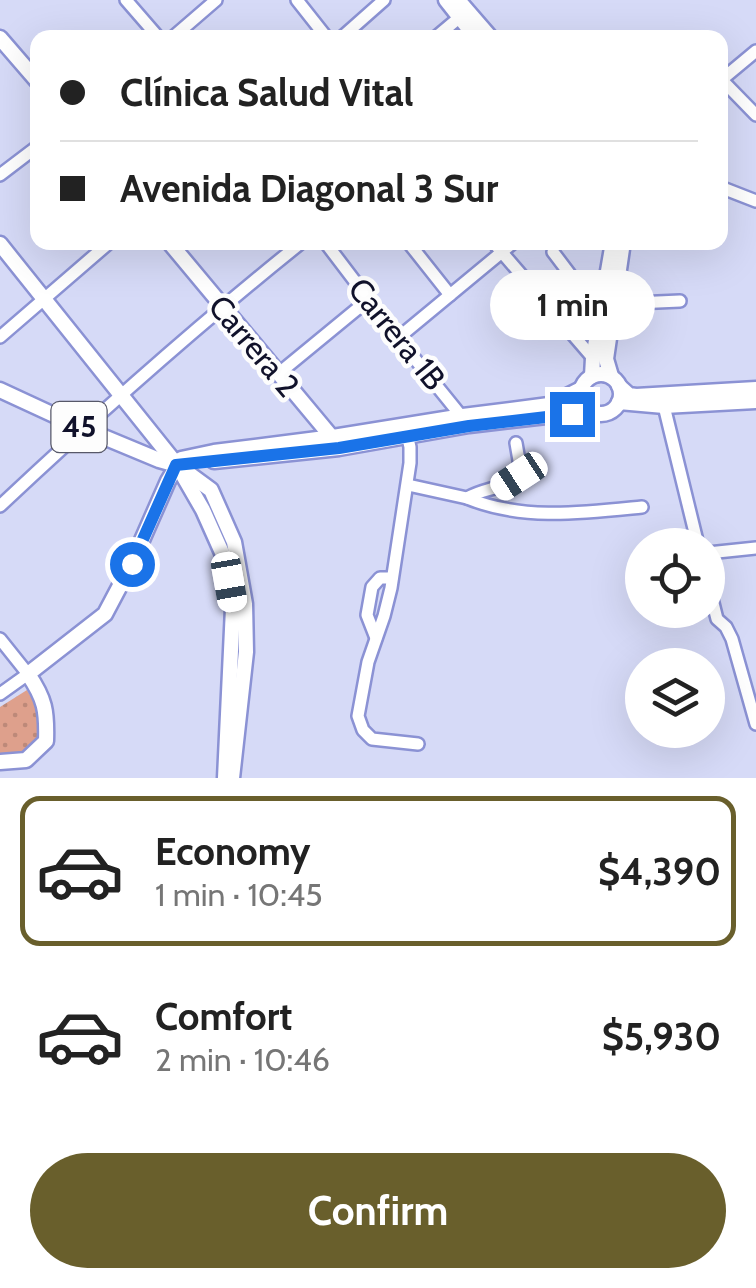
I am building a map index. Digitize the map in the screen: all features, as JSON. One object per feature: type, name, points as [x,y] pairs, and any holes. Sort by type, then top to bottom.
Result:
[{"type":"main road","points":[[446,0],[470,30]]},
{"type":"main road","points":[[458,0],[484,30]]},
{"type":"main road","points":[[0,38],[30,73]]},
{"type":"main road","points":[[0,244],[176,465],[203,510],[224,557],[233,608],[228,778]]},
{"type":"main road","name":"Carrera 2","points":[[176,250],[336,443]]},
{"type":"main road","points":[[466,421],[611,411],[618,402],[606,360],[612,250]]},
{"type":"main road","points":[[592,376],[593,358],[621,250]]},
{"type":"main road","points":[[590,411],[584,406],[581,389],[584,382],[599,374],[636,396],[756,389]]},
{"type":"main road","points":[[228,778],[246,652],[245,604],[234,542],[211,490],[210,472],[231,459],[549,405],[581,389]]},
{"type":"main road","name":"45","points":[[0,390],[159,460],[176,465],[231,459]]},
{"type":"main road","points":[[618,402],[664,406],[756,401]]},
{"type":"main road","points":[[0,762],[26,760],[46,742],[47,716],[42,694],[28,674],[105,614],[176,465],[187,456],[336,443]]},
{"type":"main road","points":[[176,465],[211,490]]},
{"type":"street","points":[[126,0],[152,30]]},
{"type":"street","points":[[181,30],[216,0]]},
{"type":"street","points":[[297,0],[321,30]]},
{"type":"street","points":[[351,30],[384,0]]},
{"type":"street","points":[[444,30],[460,17]]},
{"type":"street","points":[[728,74],[756,51]]},
{"type":"street","points":[[728,87],[756,115]]},
{"type":"street","points":[[0,175],[30,152]]},
{"type":"street","points":[[728,190],[756,201]]},
{"type":"street","points":[[0,336],[100,250]]},
{"type":"street","points":[[0,506],[82,428],[292,250]]},
{"type":"street","name":"Carrera 1B","points":[[331,250],[466,421]]},
{"type":"street","points":[[414,250],[450,295]]},
{"type":"street","points":[[398,338],[496,250]]},
{"type":"street","points":[[500,250],[593,358]]},
{"type":"street","points":[[552,252],[581,289],[608,302],[680,301]]},
{"type":"street","points":[[278,374],[368,300]]},
{"type":"street","points":[[664,406],[694,528]]},
{"type":"street","points":[[406,431],[408,486],[384,616],[368,662],[358,716],[363,730],[372,739],[418,744]]},
{"type":"street","points":[[467,498],[499,489],[519,476],[522,466],[516,443]]},
{"type":"street","points":[[408,486],[467,498],[501,510],[582,514],[642,508]]},
{"type":"street","points":[[725,551],[756,548]]},
{"type":"street","points":[[725,626],[756,724]]},
{"type":"street","points":[[0,638],[28,674],[0,694]]},
{"type":"shaded area","points":[[27,690],[38,709],[40,737],[24,755],[0,756],[0,707]]},
{"type":"route","points":[[132,564],[176,465],[339,448],[572,414]]}]
